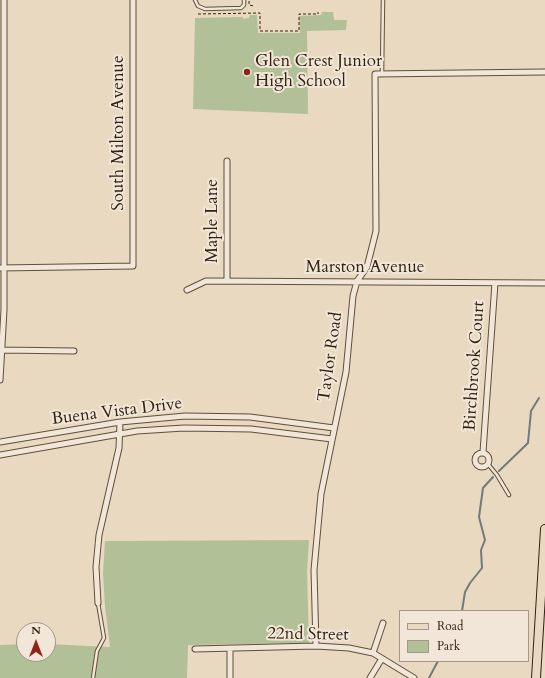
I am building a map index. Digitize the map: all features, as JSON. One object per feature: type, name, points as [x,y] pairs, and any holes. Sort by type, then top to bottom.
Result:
[{"type":"main road","points":[[536,678],[545,529]]},
{"type":"street","points":[[0,380],[3,350],[2,268],[4,0]]},
{"type":"street","name":"South Milton Avenue","points":[[2,268],[133,266],[133,0]]},
{"type":"street","points":[[382,74],[545,72]]},
{"type":"street","name":"Taylor Road","points":[[316,646],[314,597],[315,542],[321,494],[346,372],[353,296],[357,281],[367,267],[376,231],[375,74],[382,74]]},
{"type":"street","name":"Maple Lane","points":[[227,160],[227,281]]},
{"type":"street","name":"Marston Avenue","points":[[187,290],[206,281],[545,283]]},
{"type":"street","name":"Birchbrook Court","points":[[483,452],[495,283]]},
{"type":"street","points":[[3,350],[74,351]]},
{"type":"street","name":"Buena Vista Drive","points":[[0,442],[120,422],[184,416],[230,416],[277,419],[334,428]]},
{"type":"street","points":[[98,603],[96,566],[99,535],[119,448],[120,422]]},
{"type":"street","name":"Buena Vista Drive","points":[[0,455],[120,434],[177,428],[228,428],[332,439]]},
{"type":"street","name":"Birchbrook Court","points":[[483,452],[488,455],[490,459],[488,464],[480,467],[475,463],[475,456],[483,452]]},
{"type":"street","points":[[372,654],[383,623]]},
{"type":"street","name":"22nd Street","points":[[195,649],[316,646],[349,648],[372,654],[414,678]]},
{"type":"street","points":[[230,648],[230,678]]},
{"type":"street","points":[[370,678],[381,660]]},
{"type":"lane","points":[[195,0],[195,3],[198,6],[205,9],[241,8],[244,6],[244,0]]},
{"type":"lane","points":[[382,74],[383,0]]},
{"type":"lane","points":[[488,464],[497,475],[509,495]]},
{"type":"lane","points":[[93,678],[97,652],[104,638],[98,603]]},
{"type":"path","points":[[249,0],[249,5],[254,6]]},
{"type":"path","points":[[198,14],[260,13],[260,31],[300,31],[299,14],[318,14],[318,12]]},
{"type":"green space","points":[[322,12],[333,12],[334,20],[347,20],[346,30],[307,31],[308,114],[193,109],[195,18],[243,17],[243,19],[249,18],[250,15],[257,15],[258,33],[300,33],[299,16],[321,15]]},
{"type":"green space","points":[[309,540],[307,572],[309,643],[188,645],[187,678],[0,678],[0,645],[16,644],[16,662],[56,662],[56,644],[110,647],[103,573],[105,541]]},
{"type":"waterway","points":[[499,471],[528,443],[531,411],[539,398]]},
{"type":"waterway","points":[[462,610],[465,592],[482,568],[481,550],[485,540],[479,517],[483,488],[493,477]]},
{"type":"waterway","points":[[429,678],[437,662]]},
{"type":"place","name":"Glen Crest Junior High School","points":[[247,72]]}]
